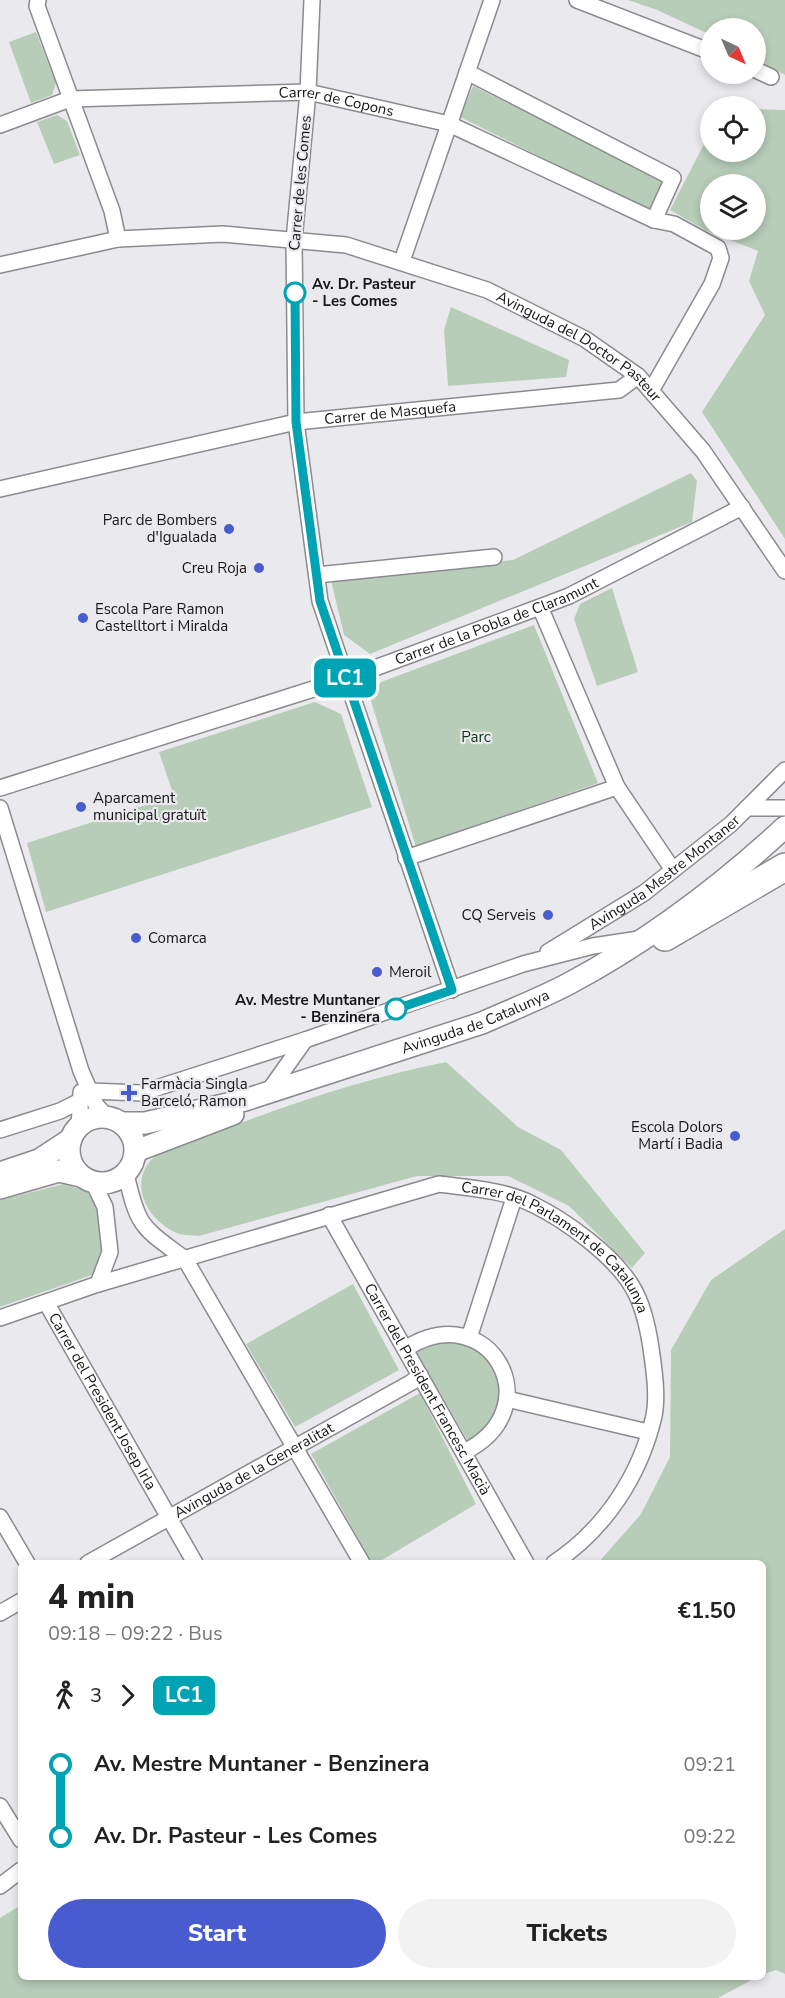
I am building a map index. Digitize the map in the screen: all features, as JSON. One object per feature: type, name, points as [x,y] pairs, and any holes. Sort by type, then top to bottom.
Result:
[{"type":"highway","points":[[653,938],[785,867]]},
{"type":"street","points":[[38,0],[37,6],[112,211],[118,239]]},
{"type":"street","name":"Carrer de les Comes","points":[[312,0],[308,92],[294,240],[296,422],[316,575],[320,601],[345,679],[452,990]]},
{"type":"street","points":[[402,261],[492,0]]},
{"type":"street","points":[[577,0],[700,48]]},
{"type":"street","points":[[467,72],[673,178],[654,220]]},
{"type":"street","points":[[766,75],[771,77]]},
{"type":"street","name":"Carrer de Copons","points":[[0,125],[70,99],[308,92],[449,124],[654,220],[674,224],[718,248],[721,258],[719,267],[652,389]]},
{"type":"street","name":"Avinguda del Doctor Pasteur","points":[[0,265],[118,239],[223,234],[346,245],[487,290],[585,339],[638,376],[652,389],[703,451],[785,571]]},
{"type":"street","name":"Carrer de Masquefa","points":[[0,489],[202,446],[296,422],[619,390],[638,376]]},
{"type":"street","name":"Carrer de la Pobla de Claramunt","points":[[0,788],[345,679],[540,607],[569,596],[742,507]]},
{"type":"street","points":[[316,575],[494,557]]},
{"type":"street","points":[[540,607],[617,787],[673,870]]},
{"type":"street","name":"Avinguda Mestre Montaner","points":[[533,961],[644,893],[731,824],[785,770]]},
{"type":"street","points":[[406,858],[617,787]]},
{"type":"street","points":[[0,808],[81,1071],[85,1096],[70,1159],[87,1179],[105,1207],[110,1252],[98,1284]]},
{"type":"street","points":[[747,808],[785,808]]},
{"type":"street","name":"Avinguda de Catalunya","points":[[115,1120],[145,1123],[268,1092],[482,1023],[570,983],[653,938],[740,869],[785,827]]},
{"type":"street","name":"Avinguda de Catalunya","points":[[136,1151],[230,1115],[466,1042],[582,987],[653,938],[749,877],[785,844]]},
{"type":"street","name":"Avinguda Mestre Montaner","points":[[0,1130],[60,1111],[85,1096],[141,1093],[305,1040],[533,961],[593,946],[653,938]]},
{"type":"street","points":[[268,1092],[305,1040]]},
{"type":"street","points":[[0,1188],[59,1171],[87,1179],[110,1182],[126,1174],[133,1164],[136,1151],[132,1136],[85,1096]]},
{"type":"street","points":[[6,1167],[39,1160],[92,1119],[115,1120]]},
{"type":"street","points":[[126,1174],[133,1204],[144,1227],[185,1259],[360,1560]]},
{"type":"street","name":"Carrer del Parlament de Catalunya","points":[[0,1318],[46,1304],[98,1284],[439,1184],[532,1203],[576,1232],[609,1259],[633,1287],[648,1328],[654,1368],[654,1415],[637,1467],[616,1505],[595,1530],[558,1560]]},
{"type":"street","points":[[469,1338],[514,1198]]},
{"type":"street","name":"Carrer del President Francesc Macià","points":[[329,1215],[524,1560]]},
{"type":"street","name":"Carrer del President Josep Irla","points":[[46,1304],[193,1560]]},
{"type":"street","points":[[405,1349],[421,1339],[438,1334],[456,1334],[469,1338],[489,1350],[500,1364],[506,1381],[507,1399],[503,1416],[494,1432],[482,1443],[464,1452]]},
{"type":"street","name":"Avinguda de la Generalitat","points":[[93,1560],[412,1382],[420,1375]]},
{"type":"street","points":[[507,1399],[648,1432]]},
{"type":"street","points":[[0,1517],[25,1560]]},
{"type":"street","points":[[0,1613],[18,1603]]},
{"type":"street","points":[[0,1806],[18,1835]]},
{"type":"street","points":[[0,1886],[18,1872]]},
{"type":"green space","points":[[628,0],[785,0],[785,75],[766,65],[766,18],[700,18],[700,30],[657,10]]},
{"type":"green space","points":[[36,32],[56,83],[52,95],[31,103],[9,42]]},
{"type":"green space","points":[[473,86],[664,181],[649,211],[460,117]]},
{"type":"green space","points":[[766,109],[785,110],[785,539],[702,412],[765,315],[749,281],[758,251],[730,240],[766,240],[766,174],[700,174],[700,227],[670,210],[700,152],[700,162],[766,162]]},
{"type":"green space","points":[[57,115],[67,121],[80,155],[54,164],[37,122]]},
{"type":"green space","points":[[451,307],[569,360],[566,377],[448,386],[444,330]]},
{"type":"green space","points":[[691,473],[697,481],[692,522],[370,654],[344,635],[331,580],[513,560]]},
{"type":"green space","points":[[612,588],[638,672],[597,686],[574,619],[580,604]]},
{"type":"green space","name":"Parc","points":[[534,625],[598,783],[416,847],[370,698],[381,682]]},
{"type":"green space","points":[[315,702],[341,714],[372,807],[46,912],[27,843],[174,796],[159,752]]},
{"type":"green space","points":[[446,1062],[518,1127],[561,1150],[645,1253],[632,1268],[569,1206],[508,1176],[417,1176],[199,1236],[179,1234],[167,1227],[150,1211],[145,1202],[141,1181],[144,1170],[151,1160],[160,1154],[318,1096]]},
{"type":"green space","points":[[64,1184],[86,1191],[99,1208],[104,1253],[92,1275],[0,1307],[0,1200]]},
{"type":"green space","points":[[785,1229],[785,1974],[776,1970],[766,1973],[766,1560],[601,1560],[641,1514],[670,1457],[671,1350],[711,1280]]},
{"type":"green space","points":[[353,1284],[399,1370],[295,1427],[246,1344]]},
{"type":"green space","points":[[438,1333],[489,1350],[507,1399],[472,1448],[412,1345]]},
{"type":"green space","points":[[420,1393],[476,1504],[382,1560],[370,1560],[311,1454]]},
{"type":"green space","points":[[18,1907],[18,1980],[751,1980],[718,1998],[0,1998],[0,1918]]},
{"type":"bus line","name":"LC1","points":[[295,293],[296,422],[320,601],[435,946],[452,990],[396,1009]]},
{"type":"place","name":"Av. Dr. Pasteur - Les Comes","points":[[295,293]]},
{"type":"place","name":"Parc de Bombers d'Igualada","points":[[229,529]]},
{"type":"place","name":"Creu Roja","points":[[259,568]]},
{"type":"place","name":"Escola Pare Ramon Castelltort i Miralda","points":[[83,618]]},
{"type":"place","name":"Aparcament municipal gratuït","points":[[81,807]]},
{"type":"place","name":"CQ Serveis","points":[[548,915]]},
{"type":"place","name":"Comarca","points":[[136,938]]},
{"type":"place","name":"Meroil","points":[[377,972]]},
{"type":"place","name":"Av. Mestre Muntaner - Benzinera","points":[[396,1009]]},
{"type":"place","name":"Farmàcia Singla Barceló, Ramon","points":[[129,1093]]},
{"type":"place","name":"Escola Dolors Martí i Badia","points":[[735,1136]]}]
